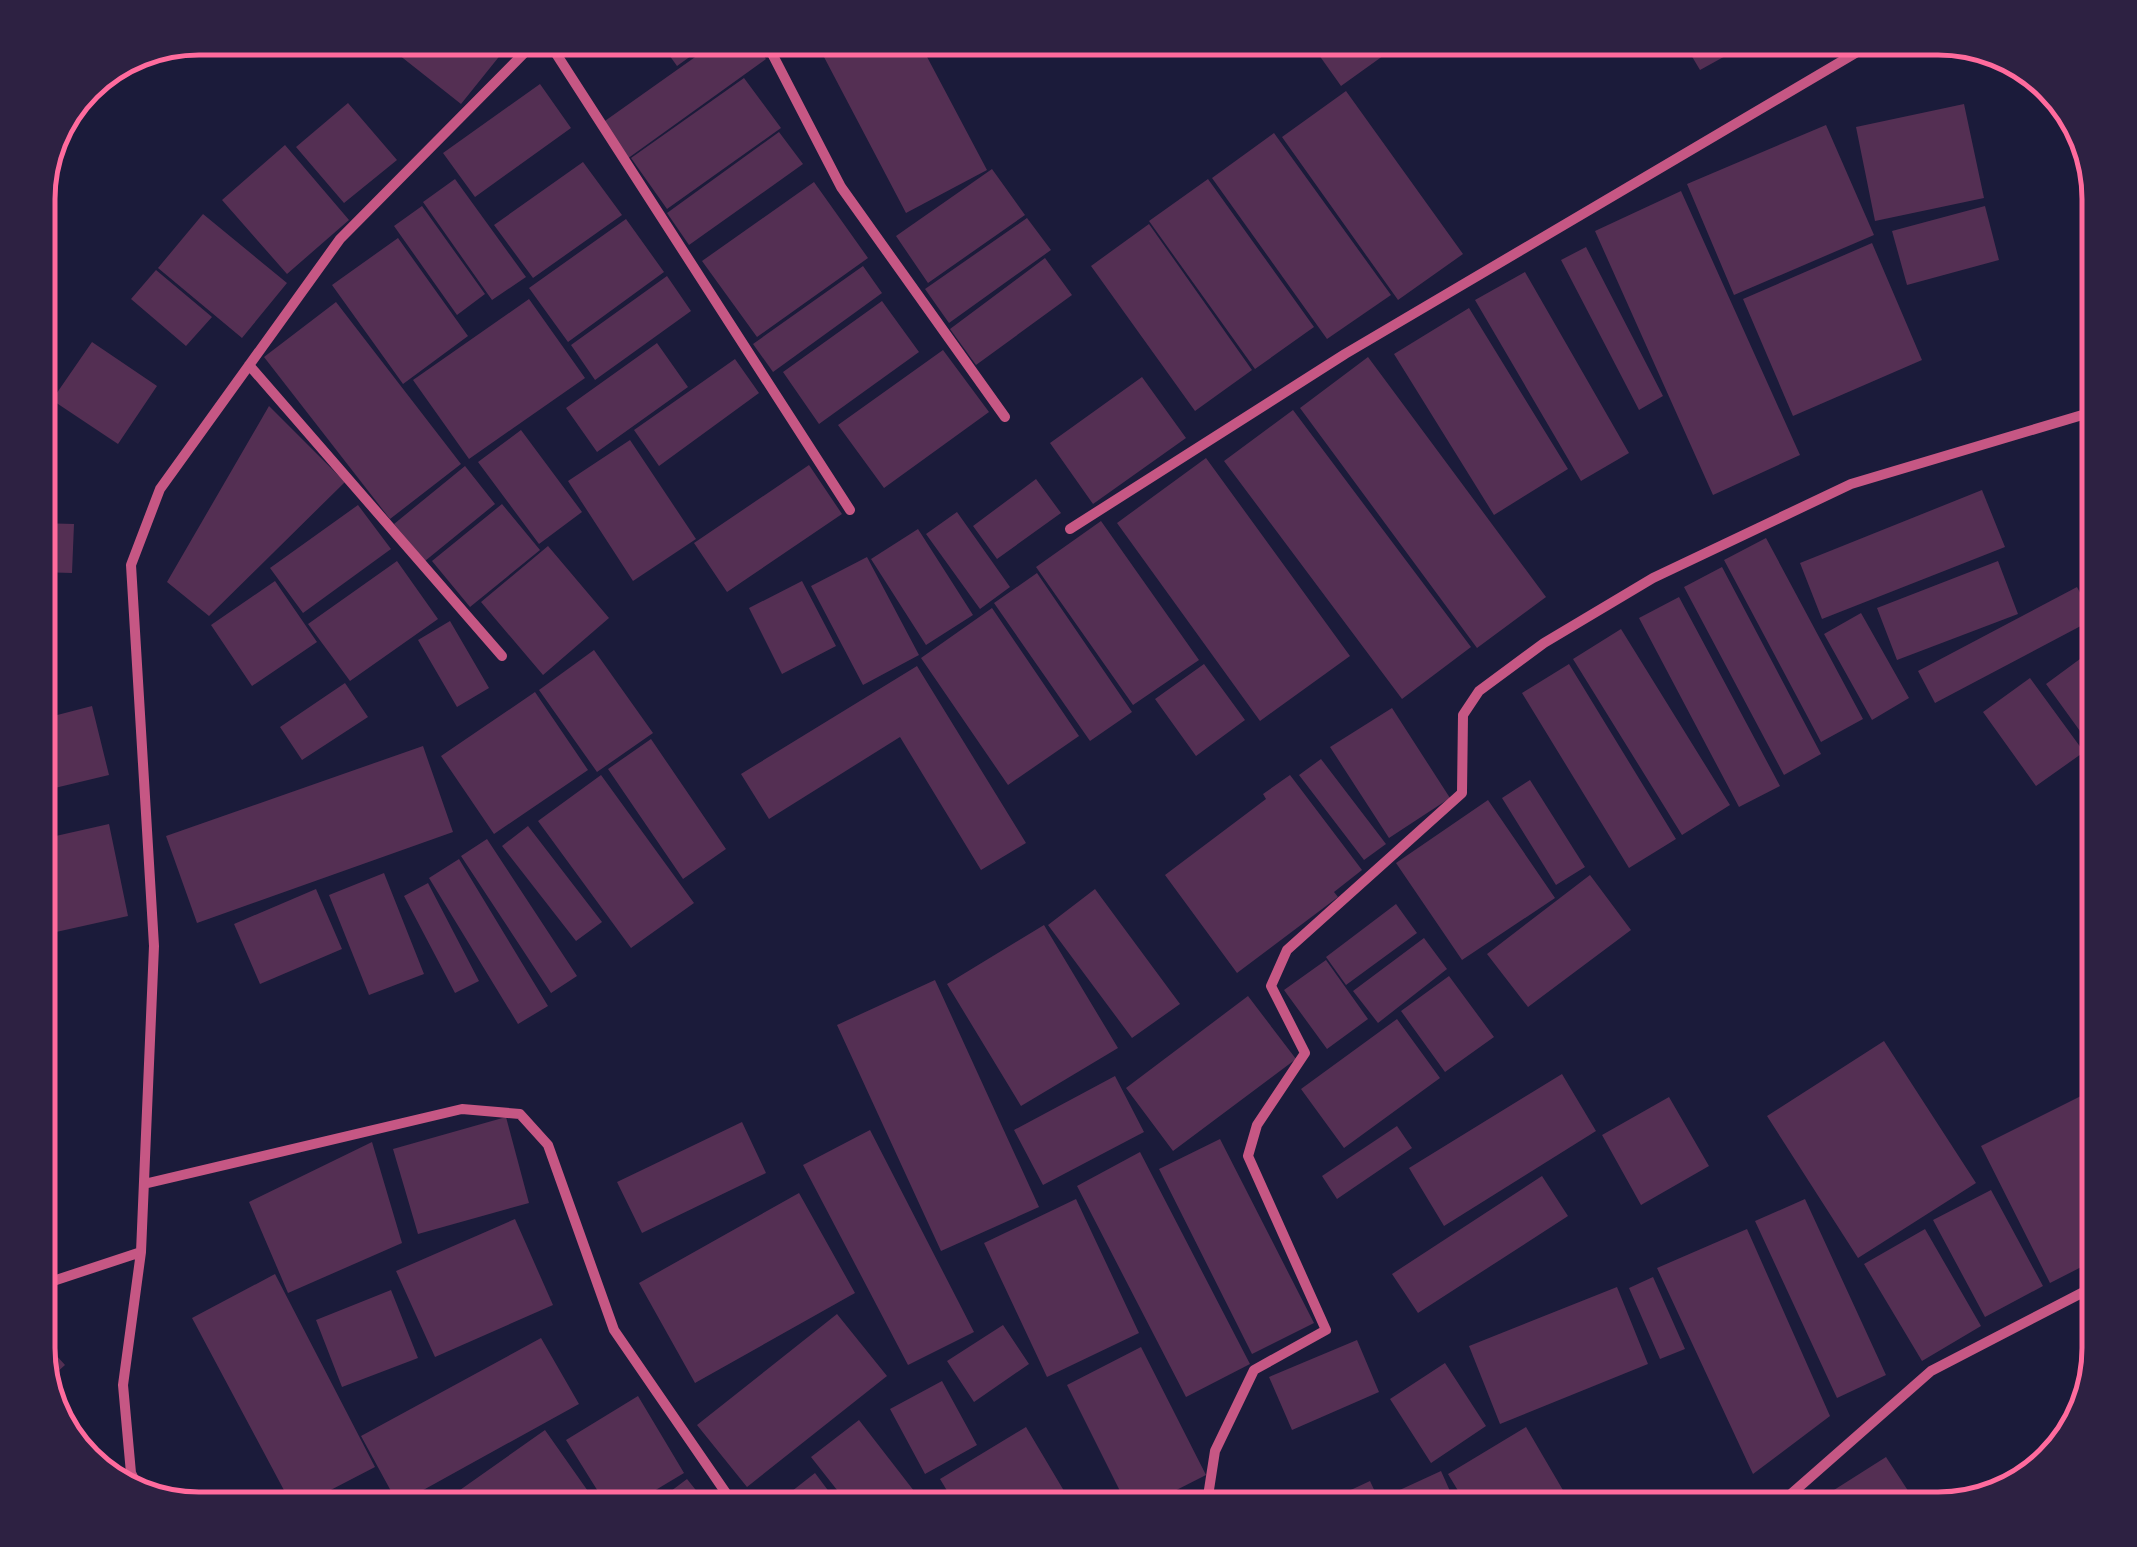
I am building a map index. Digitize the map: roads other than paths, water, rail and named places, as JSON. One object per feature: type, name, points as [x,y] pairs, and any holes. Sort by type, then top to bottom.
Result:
[{"type":"street","points":[[130,1474],[122,1385],[142,1252],[154,946],[131,565],[160,489],[340,239],[525,55]]},
{"type":"street","points":[[553,55],[850,510]]},
{"type":"street","points":[[773,55],[842,187],[1004,416]]},
{"type":"street","points":[[1070,529],[1346,354],[1852,55]]},
{"type":"street","points":[[249,365],[502,656]]},
{"type":"street","points":[[1209,1492],[1215,1451],[1254,1370],[1326,1330],[1248,1156],[1258,1125],[1305,1053],[1271,986],[1287,950],[1462,793],[1463,715],[1479,691],[1544,643],[1653,578],[1851,484],[2082,415]]},
{"type":"street","points":[[144,1184],[462,1109],[520,1114],[548,1144],[614,1330],[725,1492]]},
{"type":"street","points":[[55,1280],[142,1252]]},
{"type":"street","points":[[1794,1492],[1931,1372],[2082,1293]]}]
